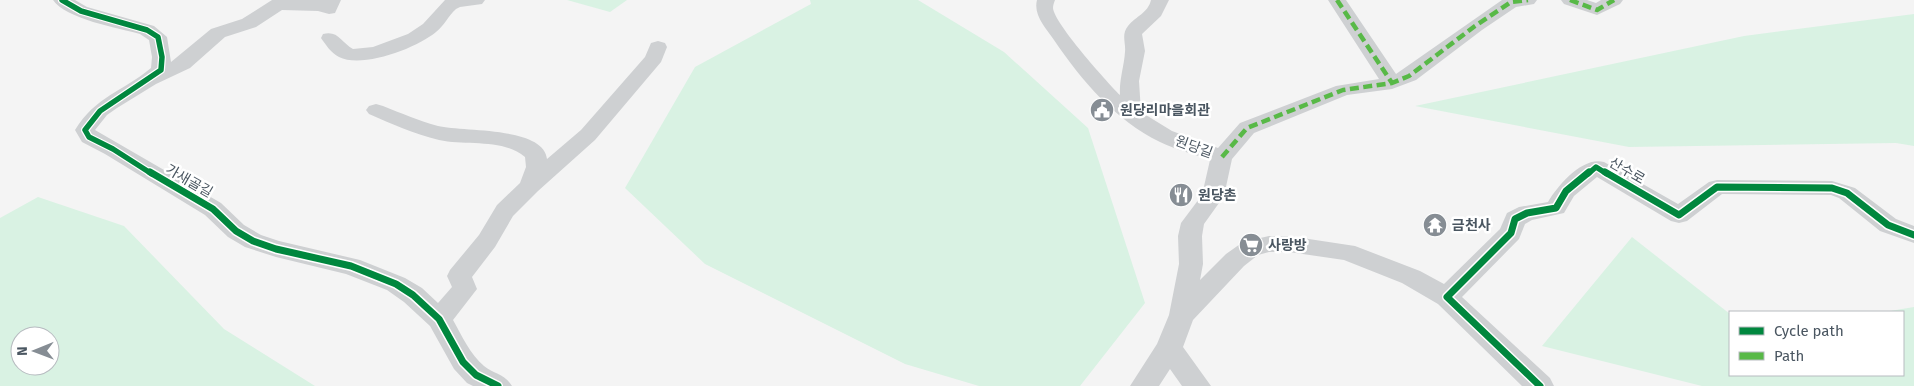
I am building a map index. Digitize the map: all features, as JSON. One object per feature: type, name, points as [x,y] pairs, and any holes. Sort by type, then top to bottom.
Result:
[{"type":"street","points":[[62,0],[81,12],[154,33],[158,37],[162,57],[162,70],[151,80]]},
{"type":"street","points":[[330,38],[337,47],[348,55],[366,55],[415,38],[428,30],[451,4],[457,1],[476,0]]},
{"type":"street","name":"원당길","points":[[1046,0],[1044,8],[1046,14],[1075,59],[1131,115],[1164,136],[1222,157],[1213,196],[1193,223],[1190,236],[1191,264],[1182,315],[1169,348],[1144,386]]},
{"type":"street","points":[[1131,115],[1129,81],[1135,52],[1132,34],[1136,28],[1155,12],[1160,0]]},
{"type":"street","points":[[1337,0],[1392,83]]},
{"type":"street","points":[[1222,157],[1247,128],[1342,90],[1392,83],[1409,76],[1510,2],[1528,0]]},
{"type":"street","points":[[1570,0],[1597,10],[1614,0]]},
{"type":"street","name":"가새골길","points":[[330,5],[319,6],[281,2],[249,23],[218,34],[183,64],[104,106],[89,121],[85,130],[89,138],[114,149],[213,210],[236,231],[253,241],[276,249],[351,266],[396,284],[413,295],[439,319],[463,362],[476,375],[498,386]]},
{"type":"street","points":[[330,5],[331,47],[353,65]]},
{"type":"street","points":[[439,319],[465,289],[459,276],[487,241],[505,211],[530,186],[588,135],[654,58],[658,47]]},
{"type":"street","points":[[376,110],[442,134],[514,142],[529,146],[536,154],[537,167],[530,186]]},
{"type":"street","name":"산수로","points":[[1447,298],[1493,248],[1511,233],[1515,219],[1527,213],[1556,208],[1566,191],[1596,167],[1678,215],[1717,186],[1832,188],[1847,193],[1888,226],[1914,234]]},
{"type":"street","points":[[1182,315],[1235,260],[1251,248],[1268,244],[1289,244],[1347,252],[1411,277],[1447,298],[1540,386]]},
{"type":"street","points":[[1169,348],[1197,386]]},
{"type":"green space","points":[[567,0],[627,0],[610,12]]},
{"type":"green space","points":[[810,0],[918,0],[1004,52],[1088,128],[1145,303],[1080,386],[979,386],[905,364],[705,264],[625,188],[695,67],[811,4]]},
{"type":"green space","points":[[1914,14],[1914,146],[1896,143],[1629,147],[1415,106],[1744,36]]},
{"type":"green space","points":[[38,197],[124,226],[224,329],[315,386],[0,386],[0,218]]},
{"type":"green space","points":[[1632,237],[1729,313],[1729,376],[1904,376],[1904,311],[1890,311],[1914,307],[1914,386],[1702,386],[1542,346]]},
{"type":"marked path","points":[[1337,0],[1392,83]]},
{"type":"marked path","points":[[1222,157],[1247,128],[1343,90],[1392,83],[1409,76],[1475,26],[1511,2],[1528,0]]},
{"type":"marked path","points":[[1570,0],[1597,10],[1614,0]]},
{"type":"cycle path","points":[[62,0],[81,11],[147,30],[158,37],[162,57],[161,70],[152,78],[110,103],[92,119],[85,130],[89,137],[113,149],[213,209],[236,231],[253,241],[276,249],[351,266],[396,284],[413,295],[439,319],[463,362],[476,375],[498,386]]},
{"type":"cycle path","points":[[1540,386],[1447,297],[1511,233],[1515,219],[1527,213],[1556,208],[1566,191],[1596,167],[1679,215],[1717,187],[1832,188],[1847,193],[1888,225],[1914,235]]},
{"type":"place","name":"원당리마을회관","points":[[1102,110]]},
{"type":"place","name":"원당촌","points":[[1181,195]]},
{"type":"place","name":"금천사","points":[[1435,225]]},
{"type":"place","name":"사랑방","points":[[1251,245]]}]
